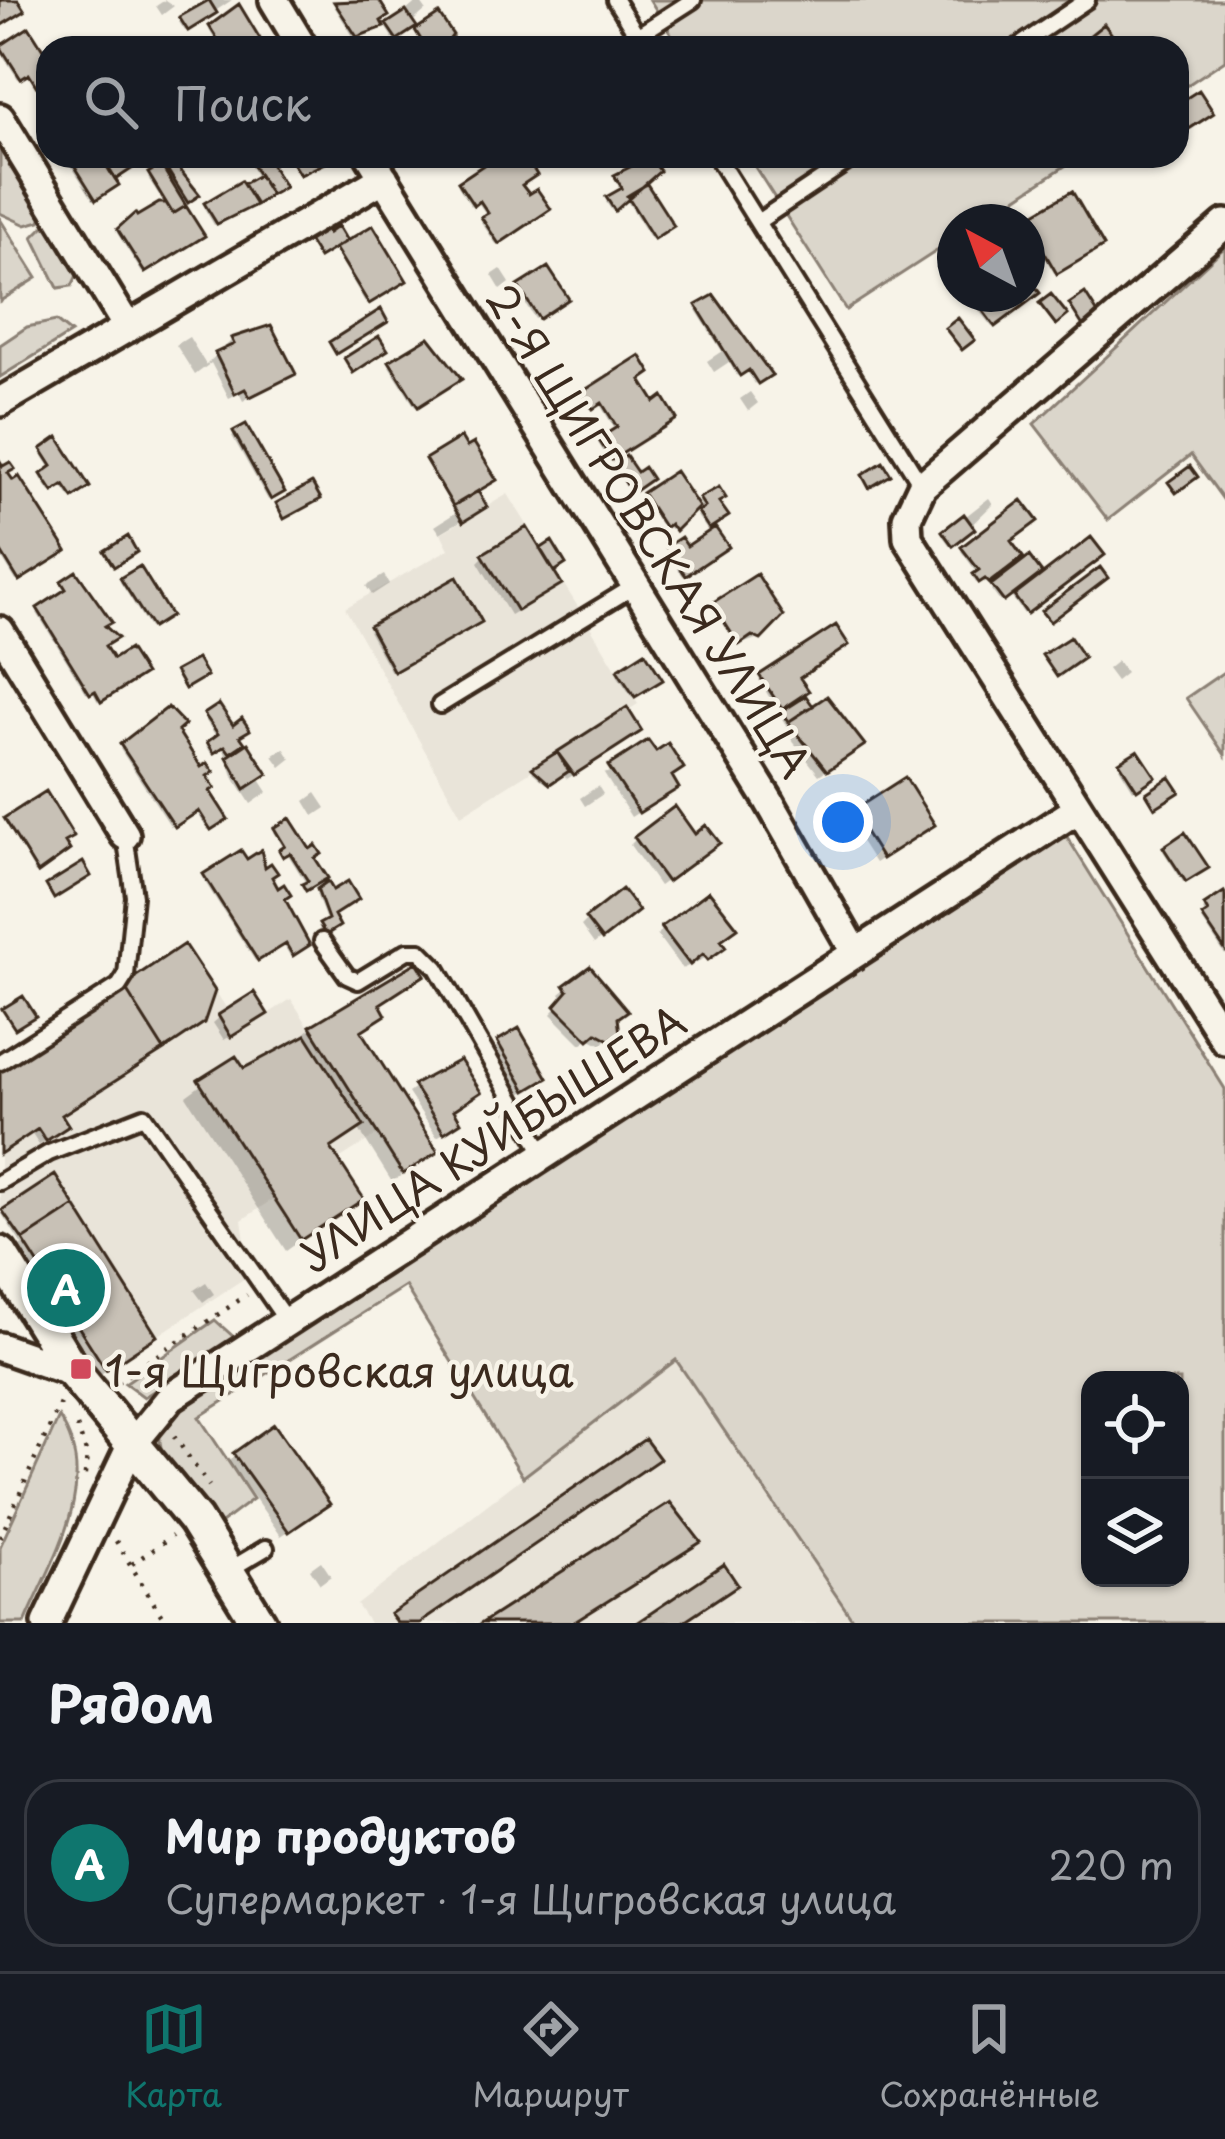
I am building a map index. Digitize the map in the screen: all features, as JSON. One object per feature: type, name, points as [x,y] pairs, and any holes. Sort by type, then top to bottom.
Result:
[{"type":"street","points":[[274,0],[296,36]]},
{"type":"street","points":[[0,118],[128,328]]},
{"type":"street","points":[[0,402],[128,328],[375,168]]},
{"type":"street","name":"2-Я ЩИГРОВСКАЯ УЛИЦА","points":[[378,168],[769,801],[854,950]]},
{"type":"street","points":[[1225,224],[922,485],[907,518],[908,538],[1225,1040]]},
{"type":"street","points":[[0,631],[125,835]]},
{"type":"street","name":"УЛИЦА КУЙБЫШЕВА","points":[[47,1623],[130,1446],[171,1397],[1078,809]]},
{"type":"street","points":[[0,1254],[90,1380],[130,1446],[195,1520],[259,1623]]},
{"type":"street","points":[[0,1347],[90,1380]]},
{"type":"lane","points":[[615,0],[637,36]]},
{"type":"lane","points":[[648,36],[693,0]]},
{"type":"lane","points":[[1034,36],[1088,0]]},
{"type":"lane","points":[[724,168],[922,485]]},
{"type":"lane","points":[[759,221],[838,168]]},
{"type":"lane","points":[[440,705],[633,587]]},
{"type":"lane","points":[[0,1062],[119,986],[126,975],[134,896],[125,835]]},
{"type":"lane","points":[[322,941],[346,976],[358,981],[406,951],[420,951],[437,968],[545,1156]]},
{"type":"lane","points":[[0,1182],[49,1153],[144,1116],[286,1320]]},
{"type":"lane","points":[[227,1571],[266,1548]]},
{"type":"path","points":[[0,1538],[66,1394],[262,1286]]},
{"type":"shaded area","points":[[650,0],[1225,0],[1225,60],[1189,84],[1189,36],[672,36]]},
{"type":"shaded area","points":[[0,132],[46,208],[40,221],[26,225],[0,213]]},
{"type":"shaded area","points":[[756,168],[1062,168],[1007,204],[937,204],[937,251],[846,310]]},
{"type":"shaded area","points":[[0,219],[37,278],[0,301]]},
{"type":"shaded area","points":[[43,227],[59,227],[83,262],[72,286],[58,288],[33,237]]},
{"type":"shaded area","points":[[1225,247],[1225,502],[1191,455],[1108,520],[1034,424]]},
{"type":"shaded area","points":[[56,321],[71,333],[0,377],[0,345],[27,327]]},
{"type":"shaded area","points":[[508,494],[638,704],[461,815],[345,608],[449,549],[441,533]]},
{"type":"shaded area","points":[[1225,671],[1225,755],[1186,698]]},
{"type":"shaded area","points":[[1062,829],[1225,1089],[1225,1623],[855,1623],[676,1360],[523,1477],[405,1286],[199,1417],[253,1499],[221,1523],[212,1522],[171,1470],[163,1455],[161,1426],[169,1411]]},
{"type":"shaded area","points":[[184,944],[227,1009],[254,992],[268,1014],[291,999],[378,1134],[339,1159],[364,1199],[301,1240],[273,1199],[242,1220],[245,1241],[263,1266],[106,1370],[0,1206],[0,1066]]},
{"type":"shaded area","points":[[215,1320],[237,1340],[144,1397],[125,1383]]},
{"type":"shaded area","points":[[676,1359],[855,1623],[369,1623],[357,1605]]},
{"type":"shaded area","points":[[59,1417],[76,1468],[69,1521],[25,1623],[0,1623],[0,1547]]},
{"type":"building","points":[[0,0],[18,0],[25,11],[0,26]]},
{"type":"building","points":[[209,0],[217,13],[188,31],[179,17]]},
{"type":"building","points":[[379,0],[389,16],[381,21],[384,27],[356,36],[334,2]]},
{"type":"building","points":[[239,4],[258,36],[215,36],[209,26]]},
{"type":"building","points":[[406,11],[417,27],[394,36],[386,24]]},
{"type":"building","points":[[439,14],[453,35],[419,36],[415,30]]},
{"type":"building","points":[[1104,24],[1113,36],[1089,36]]},
{"type":"building","points":[[29,27],[36,38],[36,85],[29,74],[21,79],[0,46]]},
{"type":"building","points":[[1199,90],[1214,113],[1189,129],[1189,96]]},
{"type":"building","points":[[76,168],[108,168],[119,185],[96,200]]},
{"type":"building","points":[[108,168],[133,168],[115,180]]},
{"type":"building","points":[[163,168],[186,206],[173,214],[148,173]]},
{"type":"building","points":[[166,168],[179,168],[200,195],[188,203]]},
{"type":"building","points":[[254,168],[273,168],[285,187],[271,195]]},
{"type":"building","points":[[479,168],[533,168],[537,175],[522,185],[529,194],[537,189],[551,209],[499,244],[481,217],[488,213],[480,201],[474,206],[458,182]]},
{"type":"building","points":[[628,168],[660,171],[615,211],[606,197],[622,188],[614,175]]},
{"type":"building","points":[[259,175],[271,195],[256,205],[243,184]]},
{"type":"building","points":[[241,181],[256,205],[217,224],[204,203]]},
{"type":"building","points":[[647,184],[674,226],[654,239],[627,196]]},
{"type":"building","points":[[1072,191],[1104,246],[1057,274],[1045,253],[1045,207]]},
{"type":"building","points":[[166,203],[173,214],[186,206],[205,236],[145,273],[117,229],[135,213]]},
{"type":"building","points":[[322,223],[328,233],[338,226],[347,241],[319,258],[304,234]]},
{"type":"building","points":[[373,225],[407,281],[369,304],[335,248]]},
{"type":"building","points":[[548,267],[569,299],[539,319],[518,286]]},
{"type":"building","points":[[1085,293],[1099,315],[1083,326],[1069,304]]},
{"type":"building","points":[[1051,294],[1068,315],[1056,325],[1045,311],[1045,298]]},
{"type":"building","points":[[714,295],[772,375],[758,384],[749,370],[740,376],[696,305]]},
{"type":"building","points":[[381,309],[388,322],[336,354],[329,342]]},
{"type":"building","points":[[984,312],[1015,312],[995,327]]},
{"type":"building","points":[[958,318],[975,340],[962,350],[945,328]]},
{"type":"building","points":[[271,325],[296,374],[250,397],[245,389],[235,394],[215,353],[234,344],[231,338]]},
{"type":"building","points":[[379,336],[388,350],[353,373],[344,358]]},
{"type":"building","points":[[429,337],[462,379],[418,407],[389,361]]},
{"type":"building","points":[[640,355],[651,373],[641,380],[655,402],[663,396],[677,419],[612,460],[598,439],[617,427],[602,403],[593,409],[582,392]]},
{"type":"building","points":[[246,424],[285,492],[271,500],[233,431]]},
{"type":"building","points":[[58,437],[90,487],[73,498],[64,485],[53,492],[41,474],[52,466],[41,449]]},
{"type":"building","points":[[461,437],[467,447],[474,443],[497,480],[453,506],[425,459]]},
{"type":"building","points":[[626,456],[637,472],[644,467],[652,479],[632,493],[614,465]]},
{"type":"building","points":[[0,461],[3,466],[10,462],[15,469],[8,473],[13,480],[19,476],[67,551],[19,581],[0,550]]},
{"type":"building","points":[[883,462],[891,475],[869,488],[862,475]]},
{"type":"building","points":[[1190,466],[1198,477],[1176,493],[1168,482]]},
{"type":"building","points":[[675,471],[699,507],[675,531],[670,524],[665,528],[642,493]]},
{"type":"building","points":[[312,483],[321,499],[284,519],[276,503]]},
{"type":"building","points":[[719,487],[726,498],[719,502],[729,516],[709,529],[698,512],[705,507],[699,498]]},
{"type":"building","points":[[478,491],[487,507],[463,522],[453,506]]},
{"type":"building","points":[[1022,500],[1038,521],[1011,541],[1023,557],[989,583],[985,579],[979,583],[973,574],[979,570],[961,547]]},
{"type":"building","points":[[964,514],[975,529],[953,546],[942,531]]},
{"type":"building","points":[[527,527],[562,584],[517,611],[482,554]]},
{"type":"building","points":[[715,527],[729,547],[686,576],[666,547],[681,537],[687,546]]},
{"type":"building","points":[[128,536],[137,552],[114,567],[104,551]]},
{"type":"building","points":[[1091,537],[1105,555],[1027,614],[1014,596]]},
{"type":"building","points":[[552,541],[566,564],[554,572],[540,549]]},
{"type":"building","points":[[1029,556],[1042,573],[1004,602],[991,585]]},
{"type":"building","points":[[140,566],[171,616],[152,628],[120,578]]},
{"type":"building","points":[[1100,567],[1108,578],[1050,622],[1041,611]]},
{"type":"building","points":[[76,571],[112,622],[105,626],[118,638],[105,646],[113,659],[129,649],[145,674],[101,702],[95,691],[90,694],[37,608],[66,589],[61,581]]},
{"type":"building","points":[[757,574],[784,616],[761,640],[752,636],[739,645],[712,603]]},
{"type":"building","points":[[457,577],[482,622],[394,672],[369,626]]},
{"type":"building","points":[[836,625],[849,645],[800,678],[809,691],[782,709],[759,675]]},
{"type":"building","points":[[1070,637],[1084,658],[1057,677],[1042,655]]},
{"type":"building","points":[[645,652],[663,680],[635,697],[617,670]]},
{"type":"building","points":[[197,659],[207,676],[185,689],[175,671]]},
{"type":"building","points":[[806,696],[813,706],[788,722],[781,712]]},
{"type":"building","points":[[827,696],[865,745],[827,771],[788,722]]},
{"type":"building","points":[[219,704],[233,725],[242,718],[250,730],[240,736],[245,743],[230,753],[225,746],[214,753],[207,742],[218,734],[204,714]]},
{"type":"building","points":[[168,707],[185,725],[178,731],[201,767],[207,763],[214,772],[207,776],[215,788],[210,791],[228,819],[211,830],[199,811],[175,827],[120,744]]},
{"type":"building","points":[[627,707],[642,731],[574,775],[557,752]]},
{"type":"building","points":[[648,740],[656,751],[668,743],[684,768],[672,776],[679,788],[639,813],[608,766]]},
{"type":"building","points":[[248,743],[268,774],[245,789],[227,757]]},
{"type":"building","points":[[1138,750],[1156,777],[1137,790],[1119,762]]},
{"type":"building","points":[[557,752],[569,771],[550,784],[532,768]]},
{"type":"building","points":[[905,777],[935,825],[882,859],[860,824],[865,820],[857,808]]},
{"type":"building","points":[[1170,777],[1180,792],[1155,808],[1146,793]]},
{"type":"building","points":[[46,791],[74,837],[65,842],[70,850],[38,873],[4,818]]},
{"type":"building","points":[[675,806],[695,834],[706,825],[720,843],[667,882],[634,837]]},
{"type":"building","points":[[290,818],[310,849],[316,845],[322,854],[315,858],[328,878],[306,891],[302,884],[308,881],[290,853],[283,857],[279,850],[285,846],[274,828]]},
{"type":"building","points":[[1185,832],[1209,868],[1186,882],[1163,847]]},
{"type":"building","points":[[241,850],[247,859],[261,850],[265,867],[271,863],[278,873],[272,877],[278,888],[284,884],[291,895],[285,899],[310,945],[293,956],[286,944],[258,961],[203,874]]},
{"type":"building","points":[[83,862],[91,876],[54,899],[46,885]]},
{"type":"building","points":[[328,881],[333,890],[348,881],[359,899],[334,915],[340,926],[326,935],[319,924],[328,919],[317,889]]},
{"type":"building","points":[[622,889],[639,911],[602,940],[585,918]]},
{"type":"building","points":[[709,891],[738,928],[721,940],[726,947],[708,960],[703,954],[690,965],[661,927]]},
{"type":"building","points":[[1224,892],[1225,950],[1202,916],[1208,912],[1204,905]]},
{"type":"building","points":[[184,944],[215,991],[204,1023],[164,1050],[123,985]]},
{"type":"building","points":[[417,962],[425,975],[380,1004],[386,1015],[361,1031],[438,1152],[403,1174],[310,1026]]},
{"type":"building","points":[[590,966],[628,1011],[618,1018],[620,1033],[610,1040],[597,1033],[589,1040],[555,1006],[568,991],[564,985]]},
{"type":"building","points":[[123,985],[164,1050],[62,1115],[69,1126],[46,1141],[38,1129],[0,1154],[0,1066]]},
{"type":"building","points":[[254,992],[268,1014],[231,1037],[218,1015]]},
{"type":"building","points":[[23,996],[36,1016],[15,1029],[2,1009]]},
{"type":"building","points":[[519,1028],[548,1078],[526,1091],[497,1041]]},
{"type":"building","points":[[306,1035],[364,1126],[331,1148],[364,1199],[301,1240],[198,1080],[236,1056],[244,1068]]},
{"type":"building","points":[[460,1060],[481,1092],[454,1110],[461,1122],[444,1133],[413,1085]]},
{"type":"building","points":[[55,1175],[75,1206],[23,1240],[2,1210]]},
{"type":"building","points":[[75,1206],[157,1336],[106,1370],[23,1240]]},
{"type":"building","points":[[274,1424],[330,1504],[289,1532],[233,1453]]},
{"type":"building","points":[[645,1439],[660,1459],[420,1623],[397,1623],[390,1614]]},
{"type":"building","points":[[670,1502],[701,1542],[573,1623],[482,1623]]},
{"type":"building","points":[[724,1564],[738,1585],[681,1623],[636,1623]]},
{"type":"place","name":"Мир продуктов","points":[[66,1288]]},
{"type":"place","name":"1-я Щигровская улица","points":[[81,1369]]}]
